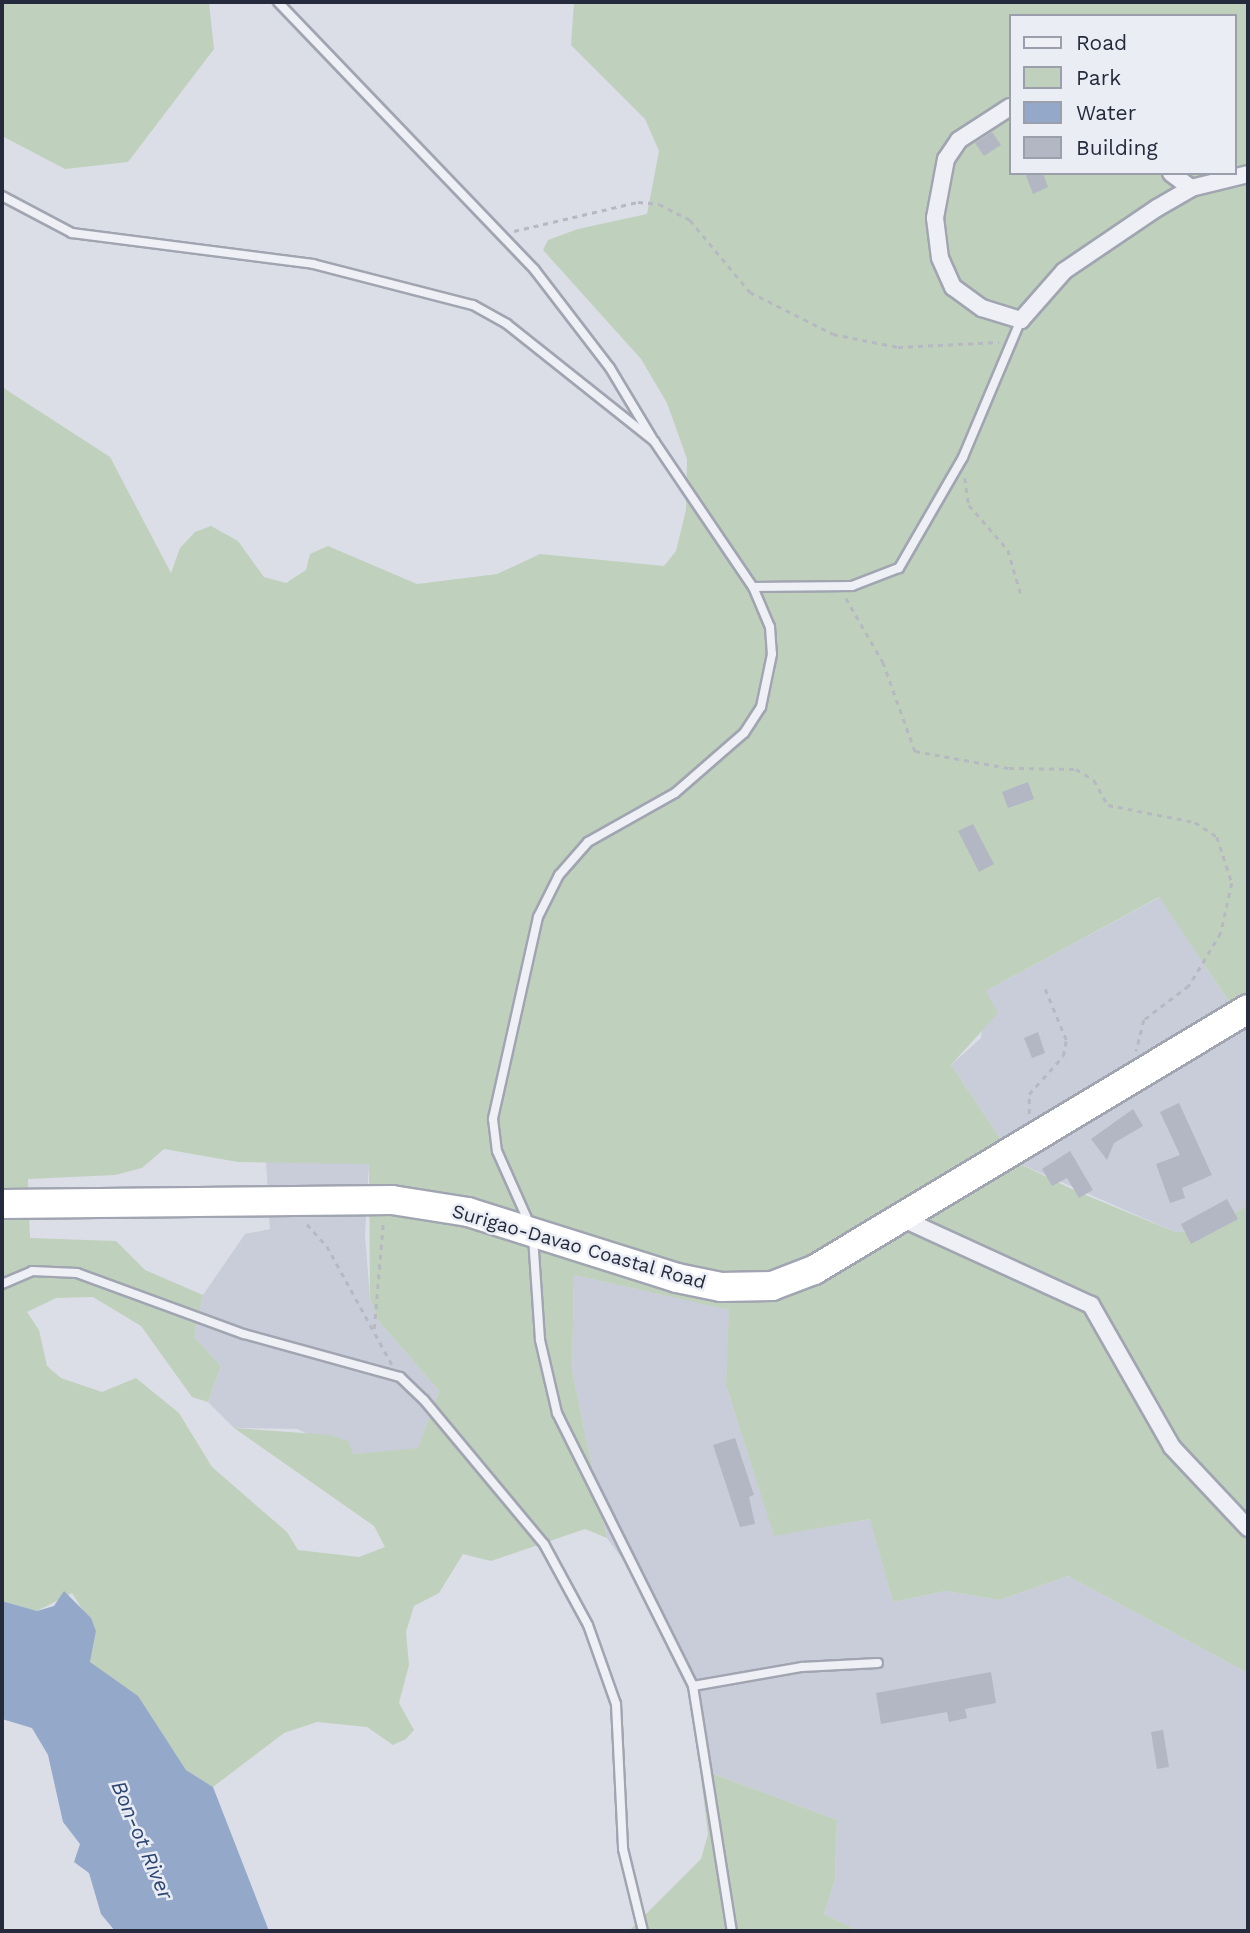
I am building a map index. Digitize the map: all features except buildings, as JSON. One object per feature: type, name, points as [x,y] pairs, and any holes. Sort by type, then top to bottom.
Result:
[{"type":"highway","name":"Surigao-Davao Coastal Road","points":[[2,1204],[392,1200],[532,1230],[677,1279],[753,1289],[814,1270],[1248,1009]]},
{"type":"street","points":[[1009,108],[959,140],[946,159],[935,218],[940,258],[953,287],[982,308],[1021,320],[1065,271],[1191,188],[1248,174]]},
{"type":"street","points":[[1174,175],[1191,188]]},
{"type":"street","points":[[899,1217],[1091,1305],[1171,1447],[1248,1528]]},
{"type":"lane","points":[[278,2],[433,170],[501,233],[610,368],[654,441],[753,587],[770,627],[772,654],[761,707],[744,733],[676,793],[588,842],[559,875],[538,917],[493,1119],[497,1151],[532,1230],[540,1340],[553,1401],[692,1686],[732,1931]]},
{"type":"lane","points":[[2,196],[72,233],[313,264],[473,305],[507,324],[654,441]]},
{"type":"lane","points":[[753,587],[868,584],[899,568],[963,457],[1021,320]]},
{"type":"lane","points":[[2,1284],[32,1271],[60,1269],[244,1334],[400,1377],[544,1544],[588,1626],[616,1704],[622,1849],[643,1931]]},
{"type":"lane","points":[[692,1686],[802,1667],[878,1663]]},
{"type":"path","points":[[501,233],[638,202],[659,204],[690,220],[750,292],[833,334],[873,346],[1009,344]]},
{"type":"path","points":[[963,457],[969,505],[1008,550],[1022,598]]},
{"type":"path","points":[[825,586],[852,601],[868,628],[915,751],[1009,768],[1076,769],[1094,780],[1108,805],[1195,822],[1217,837],[1232,883],[1221,933],[1189,986],[1144,1020],[1135,1045],[1140,1073]]},
{"type":"path","points":[[1039,1133],[1029,1094],[1063,1056],[1066,1040],[1045,989]]},
{"type":"path","points":[[374,1329],[379,1243],[392,1200]]},
{"type":"path","points":[[299,1218],[327,1246],[400,1377]]},
{"type":"shaded area","points":[[1160,897],[1233,1008],[1248,1000],[1248,1205],[1207,1230],[1175,1232],[1016,1162],[951,1065],[981,1038],[986,991]]},
{"type":"shaded area","points":[[345,1160],[369,1164],[365,1235],[370,1298],[378,1320],[439,1391],[418,1449],[353,1454],[297,1429],[234,1428],[208,1402],[221,1366],[194,1337],[203,1295],[245,1234],[270,1229],[266,1161]]},
{"type":"shaded area","points":[[574,1275],[730,1310],[726,1385],[774,1535],[871,1519],[893,1602],[946,1591],[1000,1600],[1068,1576],[1248,1673],[1248,1931],[859,1931],[824,1914],[835,1880],[837,1820],[700,1769],[688,1686],[637,1579],[607,1538],[572,1371]]},
{"type":"green space","points":[[2,2],[209,2],[214,49],[128,162],[65,169],[2,136]]},
{"type":"green space","points":[[574,2],[1248,2],[1248,1000],[1234,1009],[1159,897],[986,991],[998,1013],[951,1065],[1016,1162],[1076,1191],[1175,1232],[1207,1230],[1248,1205],[1248,1673],[1068,1576],[1000,1600],[946,1591],[893,1602],[870,1519],[774,1536],[726,1385],[729,1310],[574,1275],[572,1371],[607,1538],[585,1529],[491,1561],[463,1554],[439,1593],[414,1606],[406,1632],[409,1665],[399,1703],[414,1730],[406,1739],[393,1745],[367,1727],[317,1722],[284,1733],[213,1787],[186,1770],[147,1711],[90,1662],[96,1631],[72,1593],[37,1611],[2,1601],[2,387],[110,457],[171,573],[180,548],[195,532],[211,526],[238,541],[264,577],[286,583],[306,570],[310,554],[328,546],[417,584],[497,574],[540,554],[664,566],[676,551],[686,510],[687,459],[667,403],[641,359],[543,250],[548,240],[578,229],[647,214],[659,151],[645,119],[571,45]],"holes":[[[164,1149],[238,1162],[369,1164],[370,1298],[378,1320],[439,1391],[418,1448],[353,1454],[349,1442],[331,1435],[234,1428],[374,1526],[385,1547],[359,1557],[298,1550],[287,1532],[212,1467],[179,1413],[136,1378],[102,1392],[61,1378],[47,1366],[39,1330],[27,1312],[56,1298],[93,1297],[141,1326],[192,1397],[208,1402],[221,1366],[194,1337],[203,1295],[145,1270],[116,1241],[30,1238],[28,1179],[115,1175],[142,1168]]]},
{"type":"green space","points":[[700,1769],[837,1820],[835,1880],[824,1914],[859,1931],[629,1931],[701,1859],[708,1834]]},
{"type":"water","name":"Bon-ot River","points":[[64,1591],[91,1618],[96,1631],[90,1662],[138,1696],[186,1770],[213,1787],[269,1931],[115,1931],[101,1914],[89,1873],[74,1862],[80,1844],[63,1822],[48,1755],[32,1728],[2,1719],[2,1601],[37,1611],[54,1606]]}]
